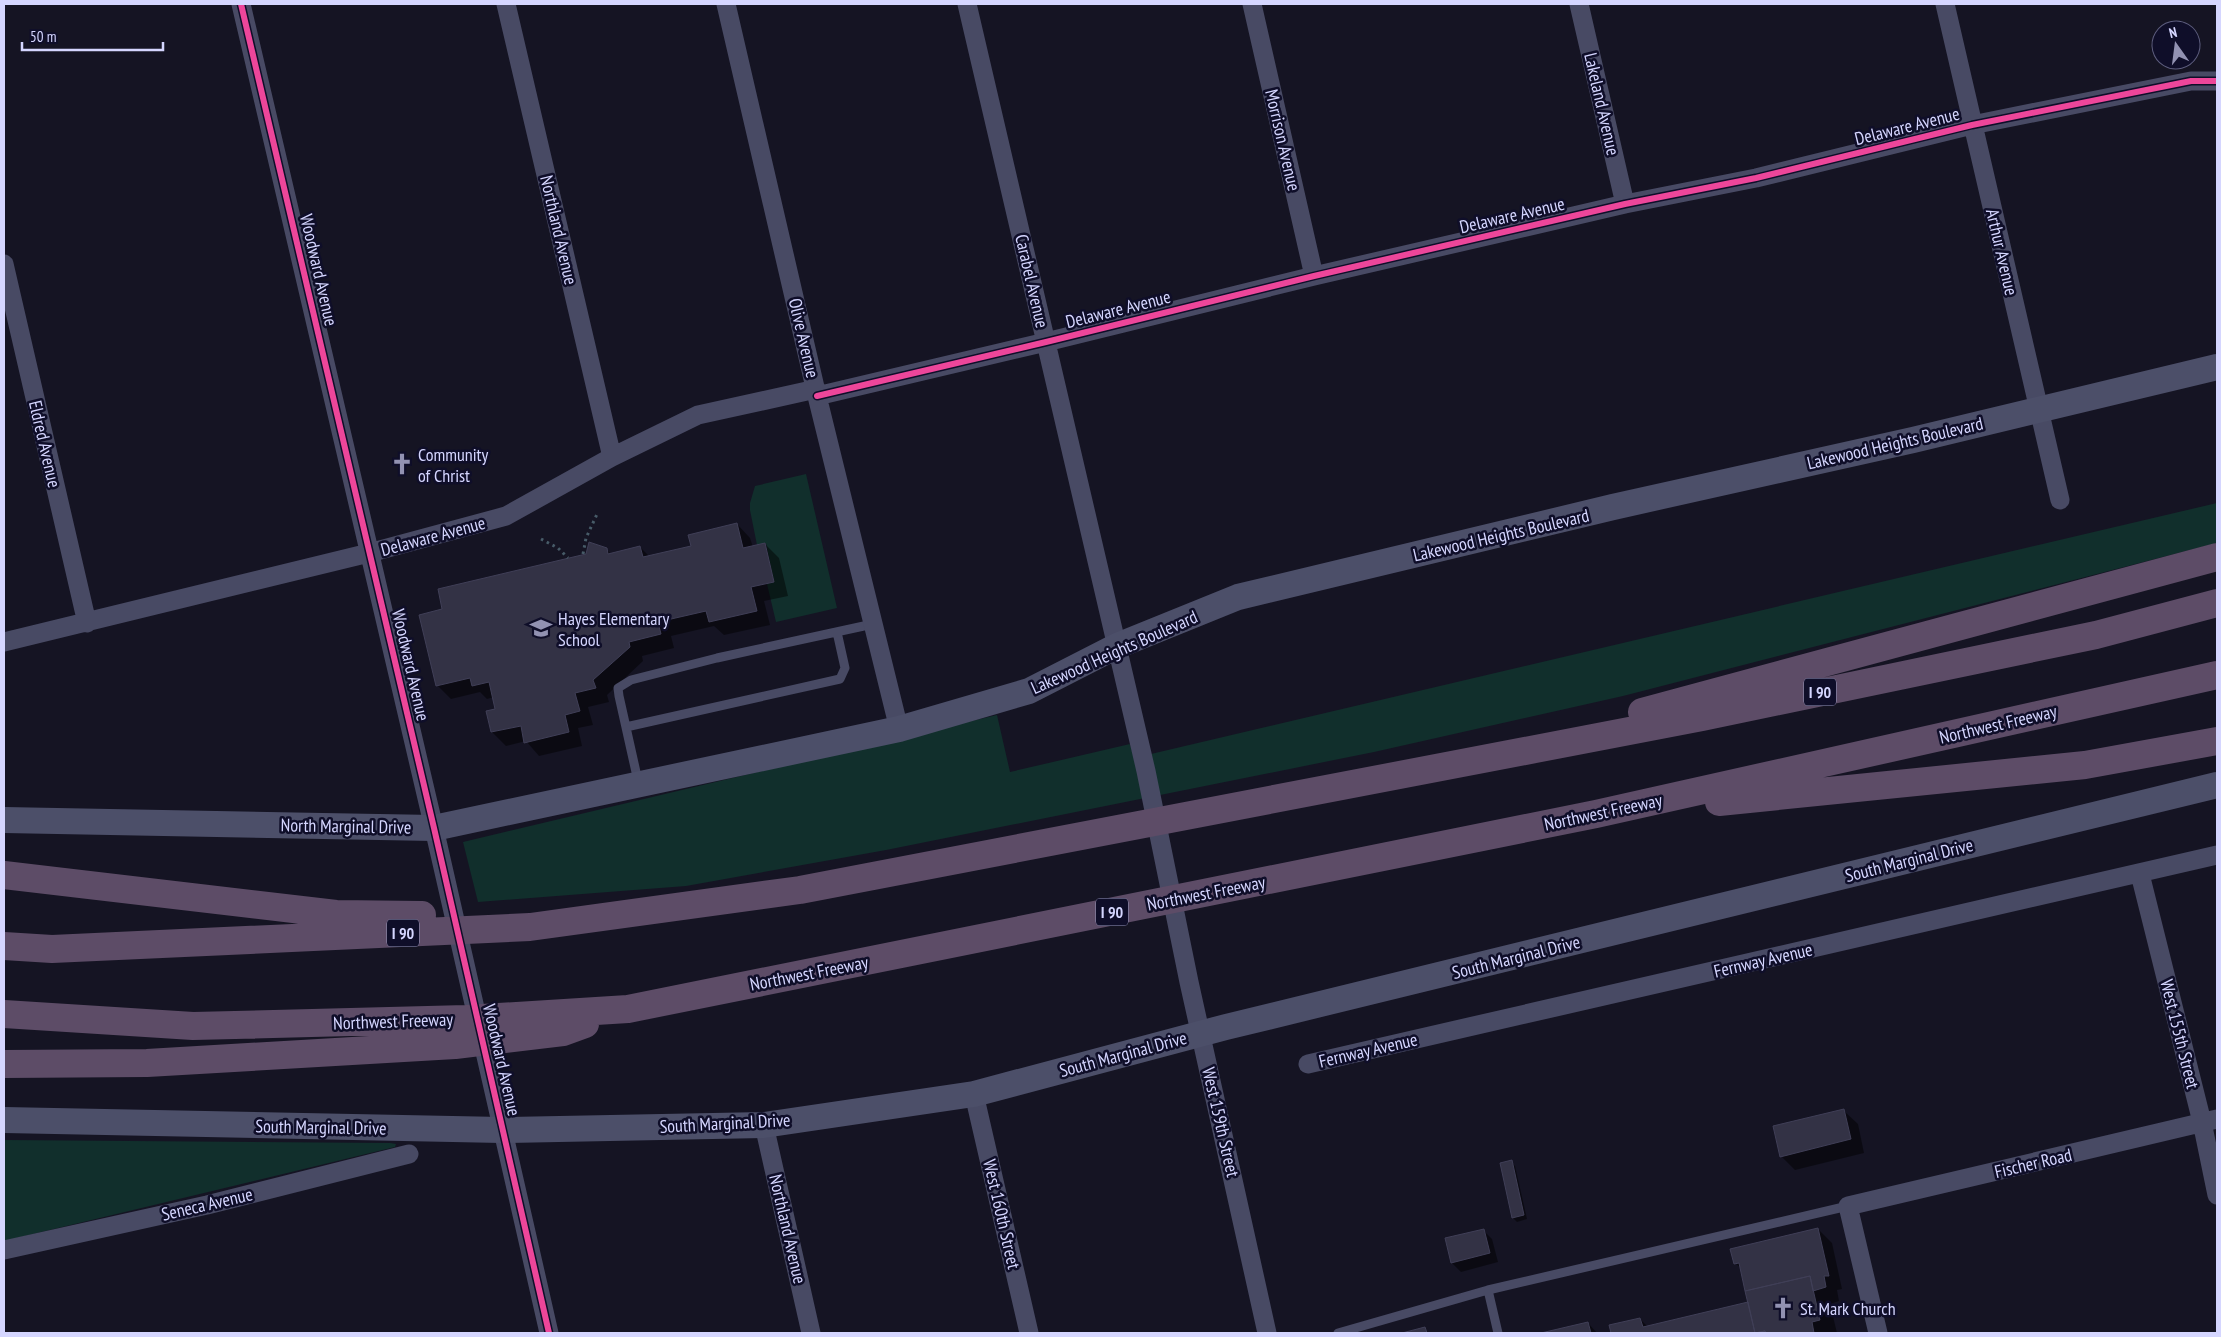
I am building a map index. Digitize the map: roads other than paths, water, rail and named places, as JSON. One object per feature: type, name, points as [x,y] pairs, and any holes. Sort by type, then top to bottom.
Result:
[{"type":"highway","points":[[1421,771],[2217,557]]},
{"type":"highway","name":"I 90","points":[[4,946],[52,949],[530,927],[800,890],[1702,717],[2096,635],[2217,603]]},
{"type":"highway","name":"Northwest Freeway","points":[[4,1014],[193,1026],[466,1019],[628,1009],[1596,814],[2217,676]]},
{"type":"highway","points":[[1596,814],[2085,765],[2217,741]]},
{"type":"highway","points":[[4,876],[336,914],[500,917],[800,890]]},
{"type":"highway","points":[[4,1064],[147,1062],[454,1045],[563,1032],[628,1009]]},
{"type":"main road","name":"Lakewood Heights Boulevard","points":[[800,750],[899,729],[1029,691],[1117,646],[1238,597],[1613,508],[1913,440],[2039,408],[2217,367]]},
{"type":"main road","name":"North Marginal Drive","points":[[4,820],[434,828],[800,750]]},
{"type":"main road","name":"South Marginal Drive","points":[[4,1120],[502,1130],[764,1125],[974,1094],[1201,1034],[2217,785]]},
{"type":"street","name":"Woodward Avenue","points":[[241,4],[434,828],[549,1333]]},
{"type":"street","name":"Northland Avenue","points":[[506,4],[612,457]]},
{"type":"street","name":"Olive Avenue","points":[[726,4],[816,392],[899,729]]},
{"type":"street","name":"Carabel Avenue","points":[[968,4],[1117,646]]},
{"type":"street","name":"Morrison Avenue","points":[[1252,4],[1314,276]]},
{"type":"street","name":"Lakeland Avenue","points":[[1579,4],[1625,204]]},
{"type":"street","name":"Arthur Avenue","points":[[1945,4],[2060,500]]},
{"type":"street","name":"Delaware Avenue","points":[[4,642],[369,553],[506,516],[612,457],[698,415],[816,392],[1046,342],[1314,276],[1625,204],[1756,178],[1972,125],[2192,81],[2217,81]]},
{"type":"street","name":"Eldred Avenue","points":[[4,264],[86,623]]},
{"type":"street","name":"West 159th Street","points":[[1117,646],[1146,771],[1189,982],[1268,1333]]},
{"type":"street","name":"Fernway Avenue","points":[[1308,1064],[2217,855]]},
{"type":"street","name":"West 155th Street","points":[[2140,874],[2210,1121],[2217,1195]]},
{"type":"street","name":"West 160th Street","points":[[974,1094],[1029,1333]]},
{"type":"street","name":"Fischer Road","points":[[1848,1206],[2210,1121]]},
{"type":"street","name":"Northland Avenue","points":[[764,1125],[811,1333]]},
{"type":"street","name":"Seneca Avenue","points":[[4,1250],[207,1205],[410,1154]]},
{"type":"street","points":[[1848,1206],[1878,1333]]},
{"type":"lane","points":[[639,784],[618,688],[631,680],[717,658],[873,624]]},
{"type":"lane","points":[[626,727],[840,679],[845,668],[837,632]]},
{"type":"lane","points":[[1338,1333],[1488,1290],[1848,1206]]},
{"type":"lane","points":[[1488,1290],[1498,1333]]},
{"type":"place","name":"Community of Christ","points":[[402,464]]},
{"type":"place","name":"Hayes Elementary School","points":[[541,628]]},
{"type":"place","name":"St. Mark Church","points":[[1783,1308]]}]
